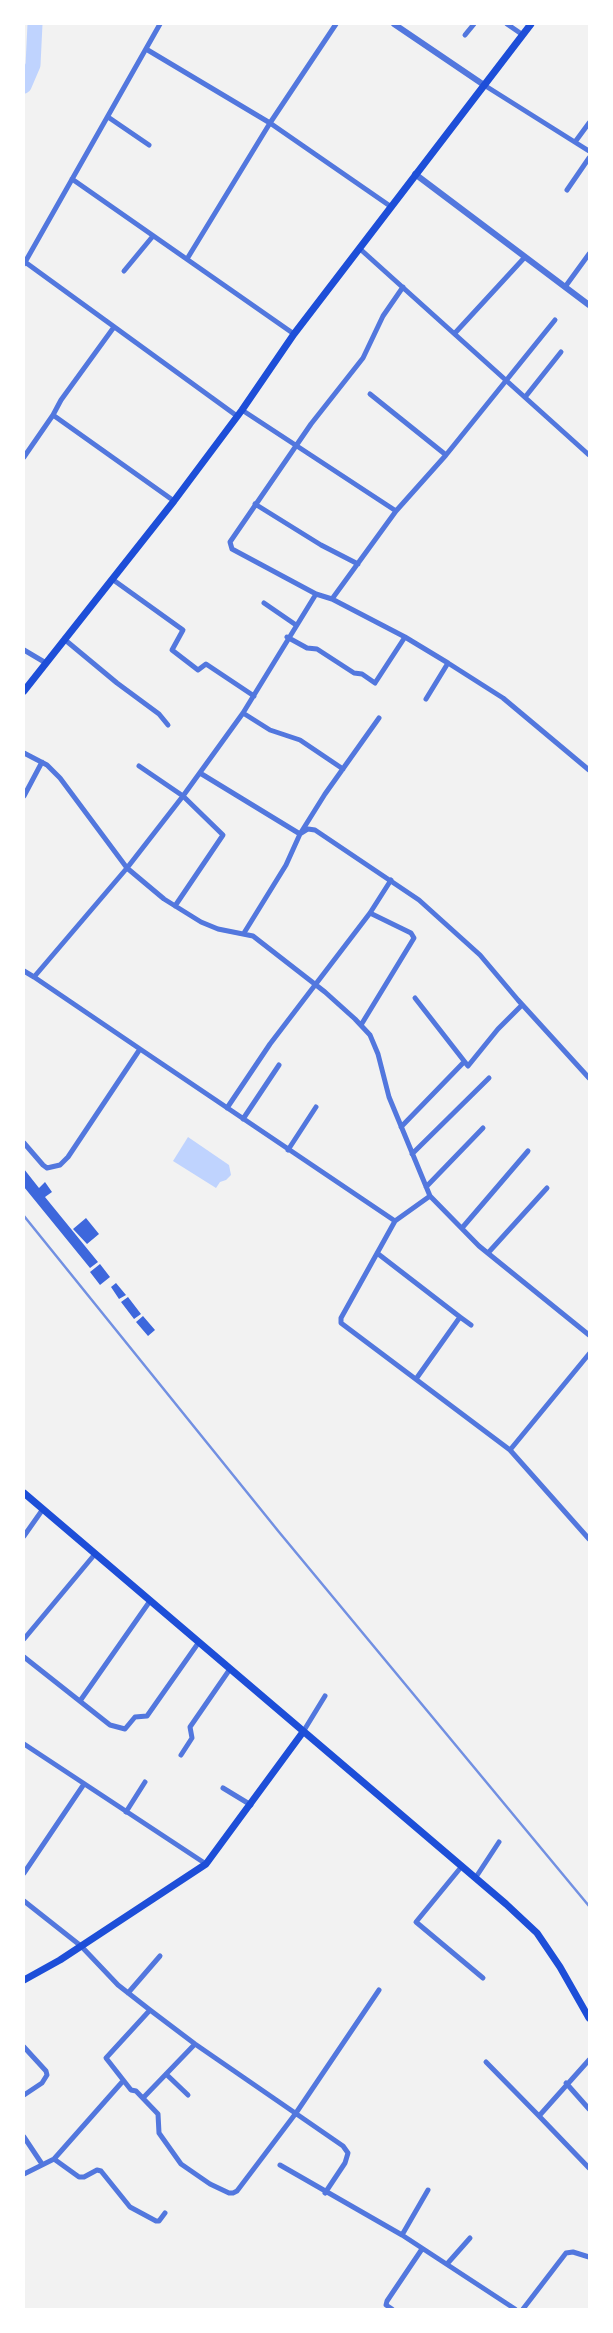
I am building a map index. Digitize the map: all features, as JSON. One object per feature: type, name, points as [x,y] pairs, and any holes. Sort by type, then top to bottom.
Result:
[{"type":"main road","points":[[24,691],[174,501],[242,410],[294,334],[531,24]]},
{"type":"main road","points":[[24,1493],[303,1732],[476,1877],[537,1933],[560,1967],[589,2018]]},
{"type":"main road","points":[[24,1980],[81,1946],[206,1864],[303,1732]]},
{"type":"street","points":[[160,24],[24,263],[237,416]]},
{"type":"street","points":[[187,259],[270,123],[336,24]]},
{"type":"street","points":[[394,24],[484,85],[589,152]]},
{"type":"street","points":[[465,35],[474,24]]},
{"type":"street","points":[[507,24],[523,35]]},
{"type":"street","points":[[146,49],[270,123],[390,206]]},
{"type":"street","points":[[108,117],[149,145]]},
{"type":"street","points":[[576,142],[589,123]]},
{"type":"street","points":[[567,190],[589,158]]},
{"type":"street","points":[[415,174],[589,305]]},
{"type":"street","points":[[72,179],[294,334]]},
{"type":"street","points":[[124,271],[153,236]]},
{"type":"street","points":[[360,248],[526,396],[589,455]]},
{"type":"street","points":[[565,287],[589,254]]},
{"type":"street","points":[[455,333],[525,257]]},
{"type":"street","points":[[403,287],[383,316],[363,358],[255,504],[229,546],[316,594],[332,599],[405,637],[448,663],[503,698],[589,770]]},
{"type":"street","points":[[332,599],[396,512],[446,455],[555,320]]},
{"type":"street","points":[[24,457],[61,400],[114,327]]},
{"type":"street","points":[[526,396],[560,352]]},
{"type":"street","points":[[370,394],[446,455]]},
{"type":"street","points":[[242,410],[396,512]]},
{"type":"street","points":[[53,415],[174,501]]},
{"type":"street","points":[[255,504],[321,545],[358,564]]},
{"type":"street","points":[[112,579],[183,630],[172,650],[198,670],[206,664],[254,696]]},
{"type":"street","points":[[34,978],[127,868],[200,773],[243,713],[287,637],[316,594]]},
{"type":"street","points":[[264,603],[296,625]]},
{"type":"street","points":[[287,637],[305,648],[317,649],[354,673],[362,674],[375,683],[405,637]]},
{"type":"street","points":[[64,639],[117,683],[159,714],[168,724]]},
{"type":"street","points":[[24,650],[46,663]]},
{"type":"street","points":[[426,699],[448,663]]},
{"type":"street","points":[[243,713],[270,730],[304,742],[343,769]]},
{"type":"street","points":[[244,932],[286,865],[300,834],[379,718]]},
{"type":"street","points":[[24,753],[42,762],[60,778],[127,868],[175,906],[201,922],[218,929],[234,933],[244,932],[253,936],[316,985],[370,1035],[378,1054],[389,1097],[430,1196],[488,1253],[589,1334]]},
{"type":"street","points":[[24,796],[42,762]]},
{"type":"street","points":[[139,766],[183,796],[223,836],[175,906]]},
{"type":"street","points":[[200,773],[300,834]]},
{"type":"street","points":[[300,834],[308,829],[315,830],[419,900],[480,955],[522,1005],[589,1078]]},
{"type":"street","points":[[227,1108],[270,1044],[370,913],[391,880]]},
{"type":"street","points":[[361,1026],[414,938],[411,933],[370,913]]},
{"type":"street","points":[[24,971],[395,1221]]},
{"type":"street","points":[[415,998],[463,1063],[469,1066],[498,1029],[522,1005]]},
{"type":"street","points":[[24,1142],[43,1165],[48,1168],[60,1165],[68,1157],[140,1049]]},
{"type":"street","points":[[401,1127],[463,1063]]},
{"type":"street","points":[[243,1119],[278,1065]]},
{"type":"street","points":[[412,1154],[489,1078]]},
{"type":"street","points":[[288,1150],[316,1107]]},
{"type":"street","points":[[426,1187],[483,1128]]},
{"type":"street","points":[[462,1228],[528,1152]]},
{"type":"street","points":[[488,1253],[546,1188]]},
{"type":"street","points":[[430,1196],[395,1221],[340,1321],[510,1450],[589,1539]]},
{"type":"street","points":[[377,1254],[471,1324]]},
{"type":"street","points":[[416,1380],[460,1316]]},
{"type":"street","points":[[510,1450],[589,1354]]},
{"type":"street","points":[[24,1536],[42,1509]]},
{"type":"street","points":[[24,1639],[95,1554]]},
{"type":"street","points":[[80,1701],[150,1600]]},
{"type":"street","points":[[24,1657],[110,1725],[125,1729],[135,1717],[147,1716],[199,1642]]},
{"type":"street","points":[[181,1755],[192,1738],[190,1727],[230,1669]]},
{"type":"street","points":[[303,1732],[325,1696]]},
{"type":"street","points":[[24,1744],[206,1864]]},
{"type":"street","points":[[126,1812],[145,1782]]},
{"type":"street","points":[[24,1873],[84,1784]]},
{"type":"street","points":[[223,1788],[251,1805]]},
{"type":"street","points":[[476,1877],[500,1842]]},
{"type":"street","points":[[462,1866],[416,1922],[483,1978]]},
{"type":"street","points":[[24,1901],[81,1946],[128,1994],[195,2044],[343,2146],[348,2153],[345,2163],[325,2193]]},
{"type":"street","points":[[128,1994],[160,1956]]},
{"type":"street","points":[[150,2010],[106,2057],[123,2081],[143,2098],[158,2116],[159,2133],[181,2164],[210,2184],[229,2193],[237,2191],[296,2113],[379,1990]]},
{"type":"street","points":[[143,2098],[195,2044]]},
{"type":"street","points":[[24,2048],[46,2071],[47,2075],[42,2083],[24,2095]]},
{"type":"street","points":[[538,2116],[566,2083],[589,2060]]},
{"type":"street","points":[[486,2062],[589,2168]]},
{"type":"street","points":[[166,2074],[188,2095]]},
{"type":"street","points":[[24,2174],[54,2159],[123,2081]]},
{"type":"street","points":[[566,2083],[589,2109]]},
{"type":"street","points":[[24,2137],[42,2164]]},
{"type":"street","points":[[54,2159],[79,2177],[84,2177],[97,2170],[100,2171],[125,2202],[136,2211],[156,2221],[165,2213]]},
{"type":"street","points":[[280,2165],[325,2193],[402,2235],[515,2309]]},
{"type":"street","points":[[402,2235],[428,2190]]},
{"type":"street","points":[[447,2264],[470,2238]]},
{"type":"street","points":[[392,2309],[386,2305],[387,2301],[422,2249]]},
{"type":"street","points":[[523,2309],[566,2253],[573,2252],[589,2257]]},
{"type":"water","points":[[188,1137],[229,1165],[231,1175],[226,1180],[220,1182],[216,1188],[173,1161]]},
{"type":"building","points":[[24,1169],[39,1188],[45,1182],[52,1192],[45,1197],[98,1262],[90,1268],[24,1187]]},
{"type":"building","points":[[86,1218],[99,1234],[87,1244],[73,1229]]},
{"type":"building","points":[[100,1264],[110,1277],[100,1285],[90,1272]]},
{"type":"building","points":[[116,1283],[126,1295],[119,1299],[111,1287]]},
{"type":"building","points":[[128,1297],[141,1314],[134,1319],[121,1302]]},
{"type":"building","points":[[143,1316],[155,1330],[148,1336],[136,1322]]},
{"type":"waterway","points":[[24,86],[33,65],[35,24]]},
{"type":"railway","points":[[24,1216],[279,1532],[589,1906]]}]
